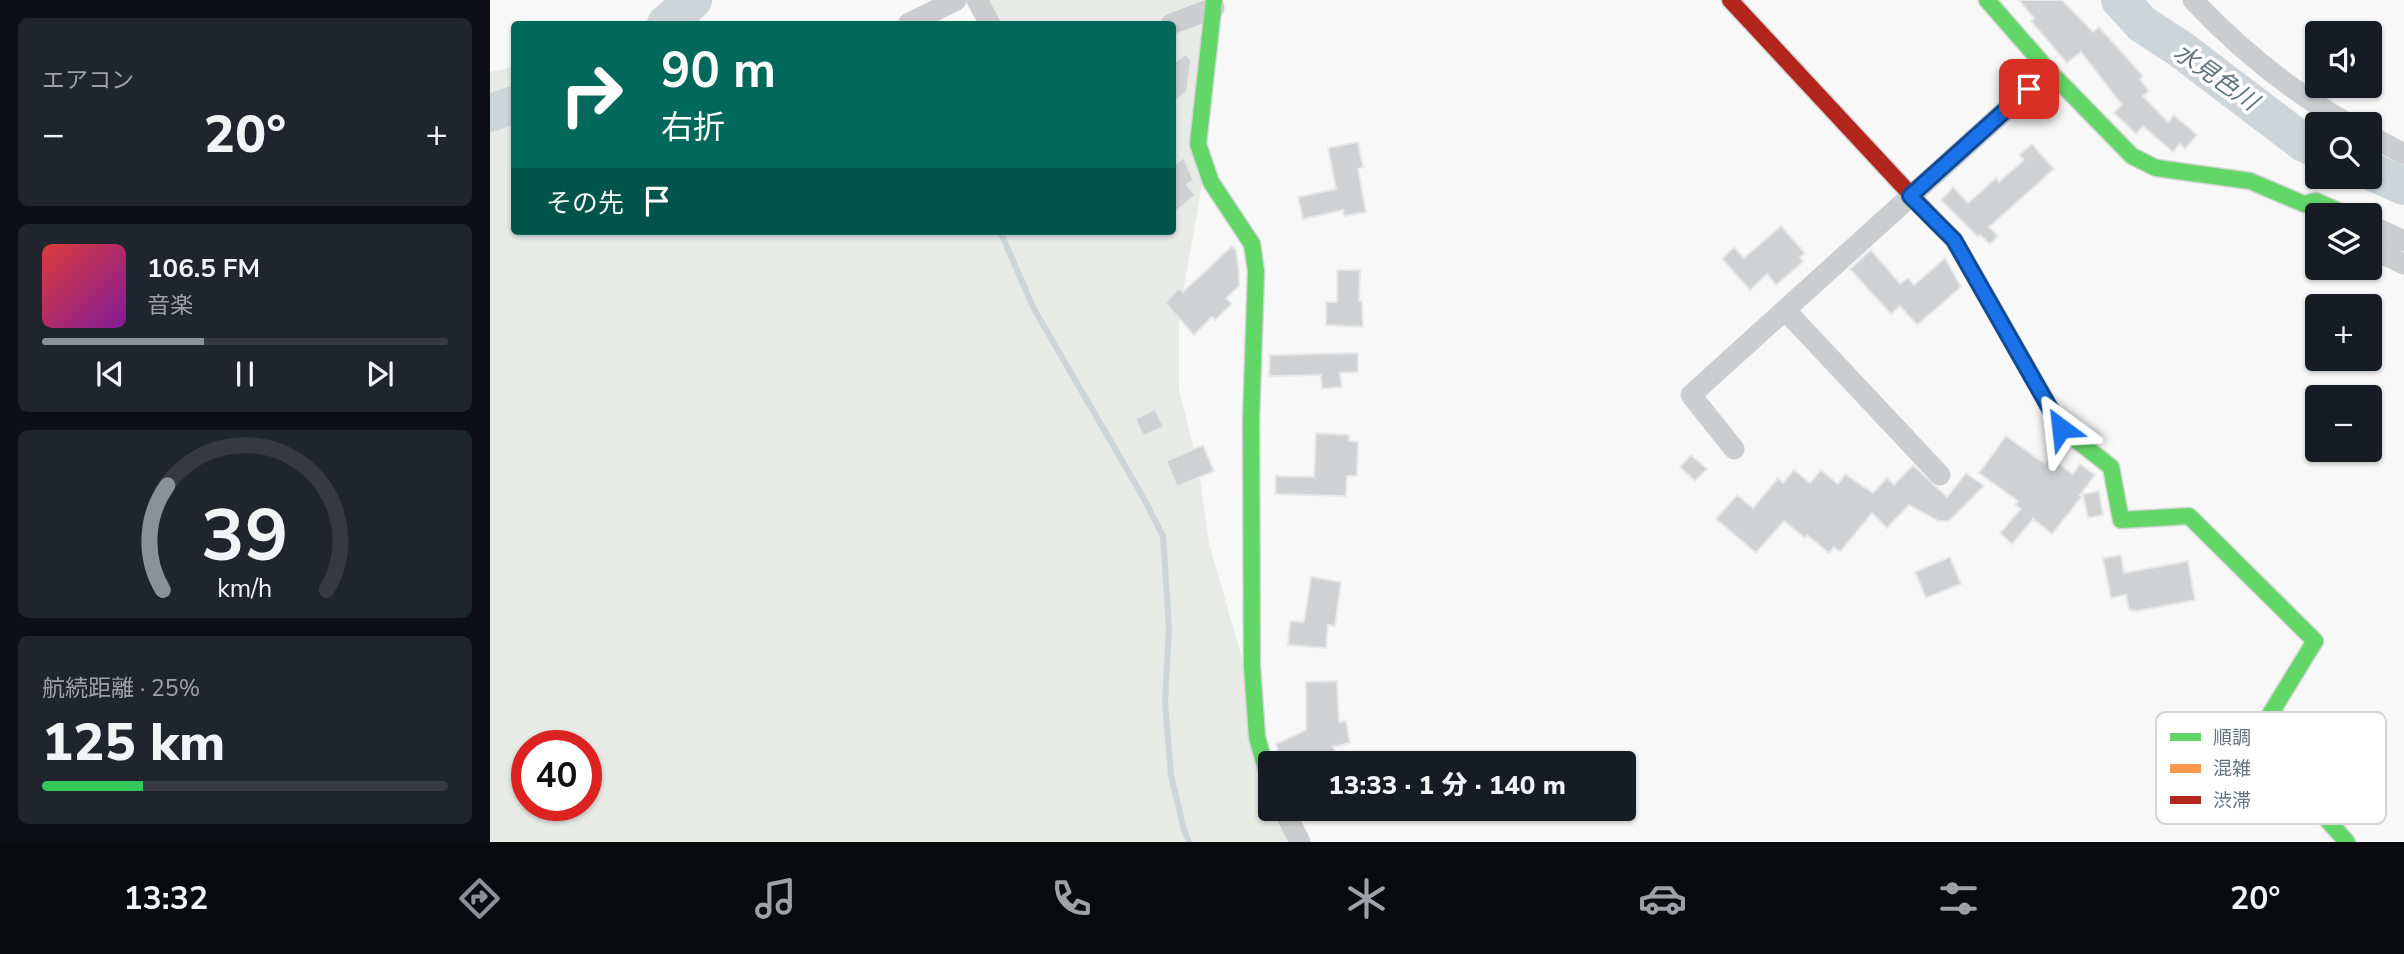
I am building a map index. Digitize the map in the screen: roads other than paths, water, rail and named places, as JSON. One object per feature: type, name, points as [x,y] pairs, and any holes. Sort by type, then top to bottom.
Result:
[{"type":"street","points":[[914,21],[956,0]]},
{"type":"street","points":[[977,0],[988,21]]},
{"type":"street","points":[[1730,0],[1910,196],[1954,240],[2061,428],[2111,467],[2122,520],[2189,516],[2315,641],[2271,712]]},
{"type":"street","points":[[1987,0],[2049,71],[2132,156],[2156,168],[2250,181],[2305,207]]},
{"type":"street","points":[[2193,0],[2223,32],[2284,82],[2330,112]]},
{"type":"street","points":[[1176,22],[1214,4]]},
{"type":"street","points":[[1214,4],[1198,144],[1211,182],[1252,244],[1256,271],[1251,421],[1252,667],[1257,737],[1261,751]]},
{"type":"street","points":[[1734,449],[1691,395],[2049,71]]},
{"type":"street","points":[[2382,142],[2404,154]]},
{"type":"street","points":[[2382,231],[2404,242]]},
{"type":"street","points":[[2382,254],[2404,264]]},
{"type":"street","points":[[1786,311],[1940,475]]},
{"type":"street","points":[[1290,821],[1300,842]]},
{"type":"street","points":[[2331,824],[2347,842]]},
{"type":"waterway","name":"水見色川","points":[[669,21],[693,0]]},
{"type":"waterway","name":"水見色川","points":[[2120,0],[2142,24],[2179,48],[2305,143]]},
{"type":"waterway","name":"水見色川","points":[[490,113],[511,106]]},
{"type":"waterway","name":"水見色川","points":[[2382,176],[2404,186]]},
{"type":"waterway","points":[[1002,235],[1034,309],[1163,536],[1169,628],[1165,702],[1171,775],[1189,842]]}]
